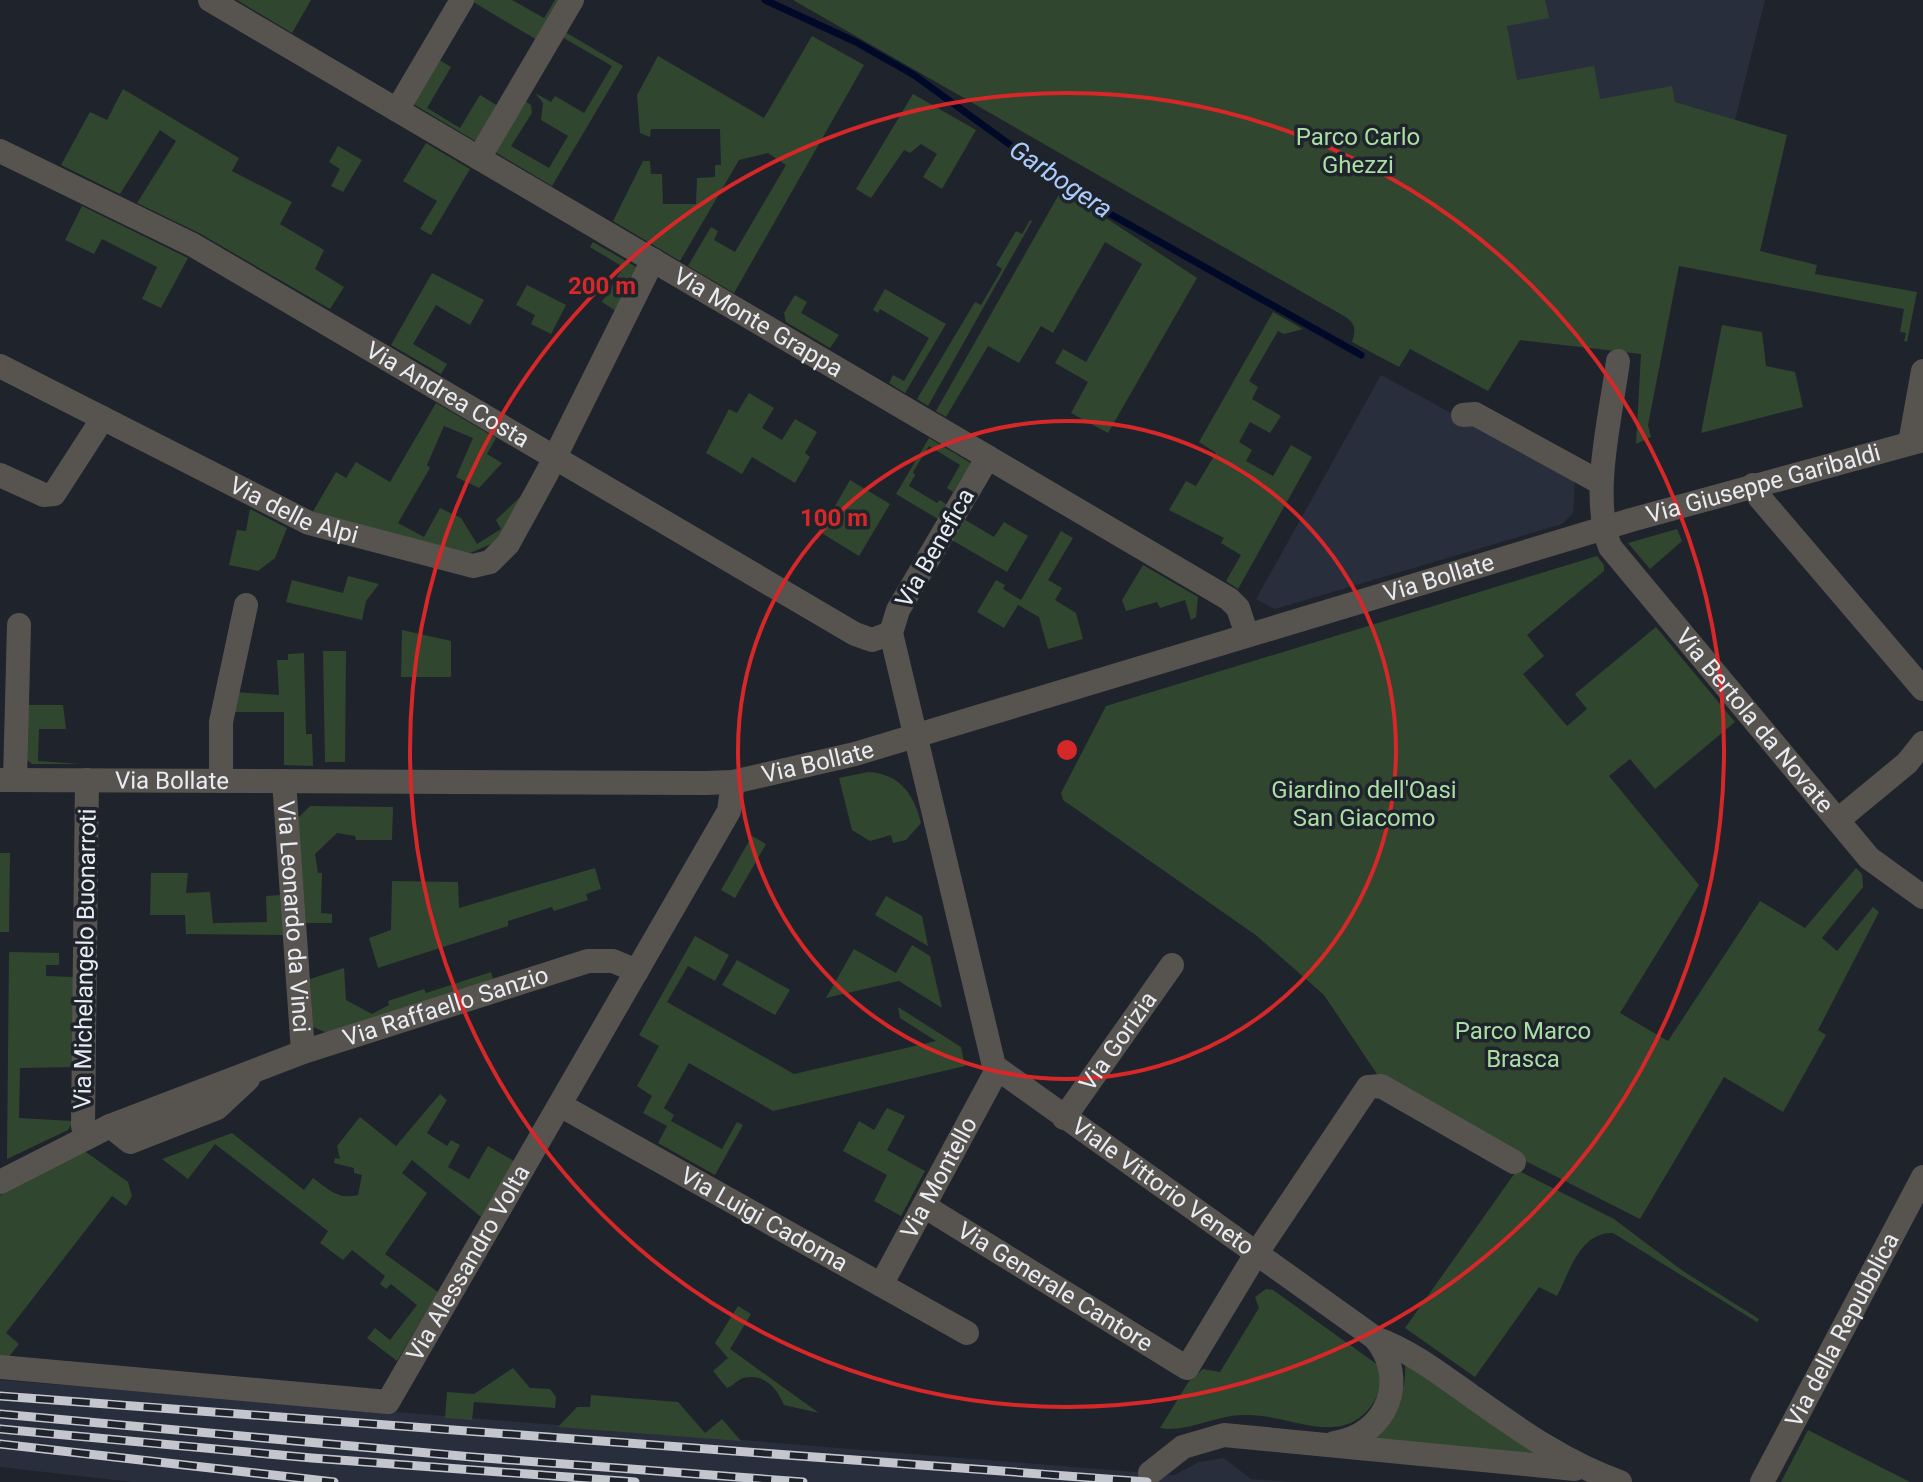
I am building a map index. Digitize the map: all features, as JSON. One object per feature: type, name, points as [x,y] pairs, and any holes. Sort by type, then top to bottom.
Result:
[{"type":"street","name":"Via Monte Grappa","points":[[210,0],[1229,599],[1238,608],[1247,635]]},
{"type":"street","points":[[397,110],[462,0]]},
{"type":"street","points":[[479,158],[572,0]]},
{"type":"street","name":"Via Andrea Costa","points":[[0,151],[193,245],[855,634],[872,640],[891,633]]},
{"type":"street","name":"Via delle Alpi","points":[[0,366],[309,523],[473,566],[490,562],[508,544],[653,260]]},
{"type":"street","points":[[1603,529],[1601,483],[1618,361]]},
{"type":"street","points":[[1916,441],[1912,413],[1923,371]]},
{"type":"street","points":[[1463,415],[1475,414],[1601,483]]},
{"type":"street","points":[[0,475],[44,495],[54,494],[103,418]]},
{"type":"street","name":"Via Giuseppe Garibaldi","points":[[1603,529],[1916,441]]},
{"type":"street","name":"Via Benefica","points":[[917,734],[891,633],[898,610],[988,457]]},
{"type":"street","points":[[1753,485],[1760,498],[1923,689]]},
{"type":"street","name":"Via Bollate","points":[[7,780],[733,782],[840,758],[1603,529]]},
{"type":"street","name":"Via Bertola da Novate","points":[[1603,529],[1610,547],[1838,820],[1883,871],[1923,897]]},
{"type":"street","points":[[221,781],[221,722],[246,605]]},
{"type":"street","points":[[7,780],[19,625]]},
{"type":"street","points":[[917,734],[985,1034],[997,1070]]},
{"type":"street","points":[[1838,820],[1907,763],[1923,743]]},
{"type":"street","name":"Via Michelangelo Buonarroti","points":[[87,780],[83,1126],[99,1132]]},
{"type":"street","name":"Via Leonardo da Vinci","points":[[284,781],[303,1052]]},
{"type":"street","name":"Via Alessandro Volta","points":[[0,1367],[388,1402],[729,811],[733,782]]},
{"type":"street","name":"Via Raffaello Sanzio","points":[[99,1132],[130,1142],[217,1108],[257,1070],[303,1052],[588,961],[613,961],[637,971]]},
{"type":"street","name":"Via Gorizia","points":[[1064,1118],[1172,965]]},
{"type":"street","name":"Viale Vittorio Veneto","points":[[997,1070],[1375,1338],[1404,1348],[1585,1470],[1620,1482]]},
{"type":"street","name":"Via Montello","points":[[881,1285],[997,1070]]},
{"type":"street","points":[[1256,1254],[1363,1092],[1374,1085],[1514,1162]]},
{"type":"street","name":"Via Luigi Cadorna","points":[[560,1105],[967,1333]]},
{"type":"street","points":[[0,1182],[99,1132]]},
{"type":"street","name":"Via della Repubblica","points":[[1762,1482],[1923,1177]]},
{"type":"street","name":"Via Generale Cantore","points":[[924,1206],[1187,1368],[1256,1254]]},
{"type":"street","points":[[1323,1444],[1359,1434],[1385,1408],[1392,1385],[1392,1363],[1375,1338]]},
{"type":"street","points":[[1150,1473],[1183,1447],[1224,1435],[1585,1470]]},
{"type":"shaded area","points":[[1481,0],[1765,0],[1735,120],[1654,96],[1593,107],[1508,85]]},
{"type":"shaded area","points":[[1381,375],[1575,480],[1573,513],[1562,524],[1275,609],[1256,599]]},
{"type":"shaded area","points":[[0,1380],[1174,1475],[1199,1462],[1224,1458],[1251,1479],[1293,1482],[133,1482],[0,1467]]},
{"type":"green space","points":[[237,0],[311,0],[292,33]]},
{"type":"green space","points":[[470,0],[512,0],[544,18],[555,0],[561,0],[537,40]]},
{"type":"green space","name":"Parco Carlo Ghezzi","points":[[793,0],[1545,0],[1549,18],[1507,26],[1517,80],[1594,66],[1600,99],[1672,86],[1675,102],[1787,135],[1760,251],[1817,265],[1815,274],[1917,292],[1907,342],[1904,341],[1906,333],[1900,332],[1904,309],[1679,266],[1648,425],[1651,437],[1636,444],[1641,354],[1520,340],[1488,391],[1410,349],[1399,367],[1352,342],[1354,327],[1344,316]]},
{"type":"green space","points":[[565,32],[623,66],[552,186],[495,152],[525,101],[531,105],[532,113],[511,146],[549,168],[568,136],[541,120],[543,103],[535,93],[551,102],[555,96],[584,113],[612,66],[562,37]]},
{"type":"green space","points":[[812,36],[864,65],[734,293],[688,266],[711,227],[718,231],[714,240],[735,252],[786,165],[768,153],[739,160],[680,261],[613,221],[643,161],[650,161],[651,174],[662,174],[663,204],[696,204],[697,178],[715,177],[715,165],[721,165],[720,129],[651,129],[650,137],[640,133],[637,95],[658,56],[764,118]]},
{"type":"green space","points":[[436,58],[451,67],[427,108],[460,128],[480,95],[498,106],[477,142],[410,102]]},
{"type":"green space","points":[[123,89],[239,158],[232,171],[292,202],[280,224],[324,250],[315,269],[344,287],[330,309],[199,233],[137,203],[176,141],[160,130],[120,194],[61,165],[90,112],[107,120]]},
{"type":"green space","points":[[913,94],[976,130],[942,189],[923,177],[937,154],[921,144],[910,153],[904,150],[871,198],[856,189]]},
{"type":"green space","points":[[426,143],[470,169],[431,235],[420,229],[437,201],[403,181]]},
{"type":"green space","points":[[338,146],[362,160],[343,192],[331,186],[340,169],[329,162]]},
{"type":"green space","points":[[1062,189],[1197,278],[1108,433],[1071,413],[1088,382],[1055,363],[1063,349],[1086,362],[1142,264],[1105,242],[1053,333],[1041,326],[1019,363],[988,346],[946,417],[936,411]]},
{"type":"green space","points":[[82,206],[188,258],[161,308],[142,299],[157,267],[102,239],[94,254],[65,240]]},
{"type":"green space","points":[[1030,220],[928,406],[917,399],[975,302],[981,305],[1002,269],[996,265],[1016,231],[1022,234]]},
{"type":"green space","points":[[593,242],[638,268],[616,311],[602,302],[623,267],[590,247]]},
{"type":"green space","points":[[432,273],[484,300],[470,325],[436,305],[413,344],[447,364],[441,374],[391,345]]},
{"type":"green space","points":[[527,285],[566,305],[551,334],[531,324],[535,315],[516,305]]},
{"type":"green space","points":[[885,289],[946,324],[905,393],[889,383],[893,375],[904,381],[929,338],[880,309],[878,313],[873,310]]},
{"type":"green space","points":[[795,295],[807,302],[801,313],[839,335],[830,348],[786,322],[784,313]]},
{"type":"green space","points":[[1273,312],[1303,329],[1284,334],[1278,331],[1249,381],[1258,387],[1252,399],[1281,416],[1270,433],[1250,422],[1239,442],[1252,450],[1246,461],[1273,476],[1291,445],[1312,457],[1238,589],[1226,581],[1241,555],[1221,543],[1224,538],[1169,510],[1186,481],[1196,486],[1216,453],[1199,442]]},
{"type":"green space","points":[[1722,325],[1762,332],[1766,366],[1795,372],[1803,407],[1701,433]]},
{"type":"green space","points":[[749,393],[774,408],[762,428],[782,440],[795,419],[817,432],[805,453],[810,457],[795,483],[752,457],[742,474],[706,453],[729,409],[737,413]]},
{"type":"green space","points":[[436,403],[496,438],[487,454],[502,463],[479,488],[456,477],[473,438],[444,426],[427,465],[430,468],[398,523],[424,537],[440,508],[461,518],[477,544],[501,529],[496,520],[521,496],[496,542],[470,553],[312,513],[336,472],[346,478],[356,462],[390,482]]},
{"type":"green space","points":[[929,438],[971,463],[953,492],[947,488],[960,465],[929,446],[913,472],[915,475],[909,486],[937,503],[940,500],[946,504],[938,519],[896,494]]},
{"type":"green space","points":[[850,480],[890,504],[859,556],[820,532]]},
{"type":"green space","points":[[250,509],[287,528],[275,558],[258,571],[229,565],[237,530],[246,531]]},
{"type":"green space","points":[[962,518],[994,537],[1004,522],[1028,536],[1007,572],[950,539]]},
{"type":"green space","points":[[1677,529],[1682,541],[1650,569],[1628,543]]},
{"type":"green space","points":[[1061,531],[1073,538],[1048,580],[1062,588],[1055,600],[1076,613],[1083,639],[1048,649],[1039,617],[1018,605],[1004,628],[977,612],[996,580],[1005,585],[1003,589],[1021,600]]},
{"type":"green space","points":[[1597,556],[1604,565],[1604,571],[1527,635],[1544,656],[1523,674],[1567,726],[1587,709],[1575,694],[1656,627],[1735,722],[1655,789],[1630,759],[1609,776],[1699,885],[1620,1013],[1668,1041],[1760,901],[1805,928],[1856,868],[1862,874],[1863,887],[1822,938],[1837,951],[1873,907],[1879,912],[1818,1030],[1826,1035],[1783,1112],[1724,1077],[1640,1219],[1480,1138],[1379,1077],[1324,995],[1257,936],[1063,800],[1061,793],[1106,706]]},
{"type":"green space","points":[[1143,565],[1198,597],[1196,617],[1191,620],[1185,600],[1160,608],[1157,602],[1126,611],[1122,600]]},
{"type":"green space","points":[[348,576],[379,584],[366,601],[362,620],[286,602],[292,580],[343,593]]},
{"type":"green space","points":[[402,630],[451,641],[451,677],[401,677]]},
{"type":"green space","points":[[323,651],[346,651],[345,762],[325,762]]},
{"type":"green space","points":[[304,653],[306,734],[312,734],[313,766],[284,765],[284,712],[235,712],[234,692],[279,695],[277,660],[288,660],[288,654]]},
{"type":"green space","points":[[28,705],[63,705],[66,729],[39,729],[38,761],[82,764],[32,764],[27,760]]},
{"type":"green space","points":[[868,772],[897,781],[910,795],[921,823],[906,840],[893,843],[891,835],[870,841],[852,830],[839,778]]},
{"type":"green space","points":[[310,806],[393,807],[392,840],[356,840],[355,836],[337,833],[315,854],[318,873],[322,873],[321,913],[332,914],[332,923],[306,923],[298,818]]},
{"type":"green space","points":[[752,836],[766,844],[735,898],[721,890]]},
{"type":"green space","points":[[0,853],[10,853],[9,932],[0,932]]},
{"type":"green space","points":[[595,868],[601,889],[586,894],[588,900],[508,921],[508,926],[378,968],[369,938],[391,930],[392,881],[458,882],[459,908]]},
{"type":"green space","points":[[151,873],[188,873],[186,893],[210,892],[213,923],[267,922],[266,896],[280,895],[283,935],[186,934],[185,915],[150,915]]},
{"type":"green space","points":[[886,896],[922,916],[928,946],[875,915]]},
{"type":"green space","points":[[695,936],[729,955],[715,981],[688,966],[667,1002],[794,1074],[936,1041],[900,1018],[898,1007],[961,1047],[965,1066],[773,1111],[689,1063],[664,1108],[674,1115],[671,1121],[722,1149],[737,1122],[743,1125],[715,1175],[658,1143],[667,1126],[643,1113],[652,1096],[637,1086],[659,1046],[639,1035]]},
{"type":"green space","points":[[912,945],[930,956],[942,1008],[899,981],[826,998],[854,949],[896,973]]},
{"type":"green space","points":[[9,952],[59,953],[59,965],[46,965],[46,976],[75,977],[74,1067],[20,1068],[19,1118],[73,1121],[68,1130],[7,1159]]},
{"type":"green space","points":[[737,960],[790,990],[775,1015],[722,985]]},
{"type":"green space","points":[[344,968],[346,1000],[372,1014],[389,1005],[388,1001],[424,989],[426,993],[491,972],[493,979],[327,1033],[313,1027],[310,979]]},
{"type":"green space","points":[[440,1094],[447,1100],[427,1133],[447,1146],[451,1140],[460,1145],[448,1167],[469,1179],[488,1146],[514,1161],[481,1217],[412,1160],[402,1173],[427,1193],[385,1254],[438,1292],[397,1361],[367,1338],[375,1328],[390,1340],[417,1305],[391,1284],[386,1289],[380,1284],[385,1276],[352,1250],[343,1260],[320,1243],[328,1231],[215,1144],[188,1179],[162,1159],[232,1133],[304,1190],[313,1178],[339,1195],[358,1195],[362,1175],[354,1173],[354,1168],[334,1163],[335,1158],[340,1159],[337,1146],[360,1117],[396,1146]]},
{"type":"green space","points":[[887,1108],[905,1116],[887,1150],[925,1171],[901,1216],[874,1201],[887,1175],[843,1151],[859,1121],[874,1130]]},
{"type":"green space","points":[[83,1150],[128,1182],[132,1196],[126,1206],[112,1196],[6,1333],[19,1344],[7,1359],[0,1360],[0,1195]]},
{"type":"green space","points":[[1517,1170],[1614,1219],[1683,1271],[1759,1319],[1757,1322],[1613,1233],[1602,1234],[1584,1246],[1557,1296],[1539,1287],[1475,1377],[1405,1328]]},
{"type":"green space","points":[[1266,1289],[1273,1290],[1378,1365],[1381,1383],[1375,1400],[1362,1415],[1348,1424],[1332,1427],[1244,1415],[1180,1428],[1160,1428],[1189,1381],[1203,1369],[1220,1372],[1259,1308],[1255,1297]]},
{"type":"green space","points":[[738,1306],[751,1314],[730,1349],[819,1413],[784,1405],[769,1383],[757,1378],[743,1378],[727,1388],[713,1371],[728,1358],[715,1343]]},
{"type":"green space","points":[[1405,1362],[1553,1459],[1371,1440],[1386,1423],[1401,1396]]},
{"type":"green space","points":[[513,1368],[530,1388],[550,1389],[556,1397],[555,1408],[474,1402],[472,1420],[445,1418],[447,1392],[474,1394]]},
{"type":"green space","points":[[591,1395],[678,1402],[705,1433],[722,1419],[741,1441],[558,1427],[577,1407],[590,1407]]},
{"type":"green space","points":[[1808,1430],[1910,1482],[1781,1482]]},
{"type":"waterway","name":"Garbogera","points":[[765,0],[856,42],[914,75],[1089,202],[1361,355]]},
{"type":"railway","points":[[0,1396],[1147,1482]]},
{"type":"railway","points":[[0,1414],[472,1457],[803,1482]]},
{"type":"railway","points":[[0,1429],[312,1458],[635,1482]]},
{"type":"railway","points":[[0,1444],[334,1482]]},
{"type":"park label","name":"Giardino dell'Oasi San Giacomo","points":[[1364,804]]},
{"type":"park label","name":"Parco Marco Brasca","points":[[1523,1045]]}]
